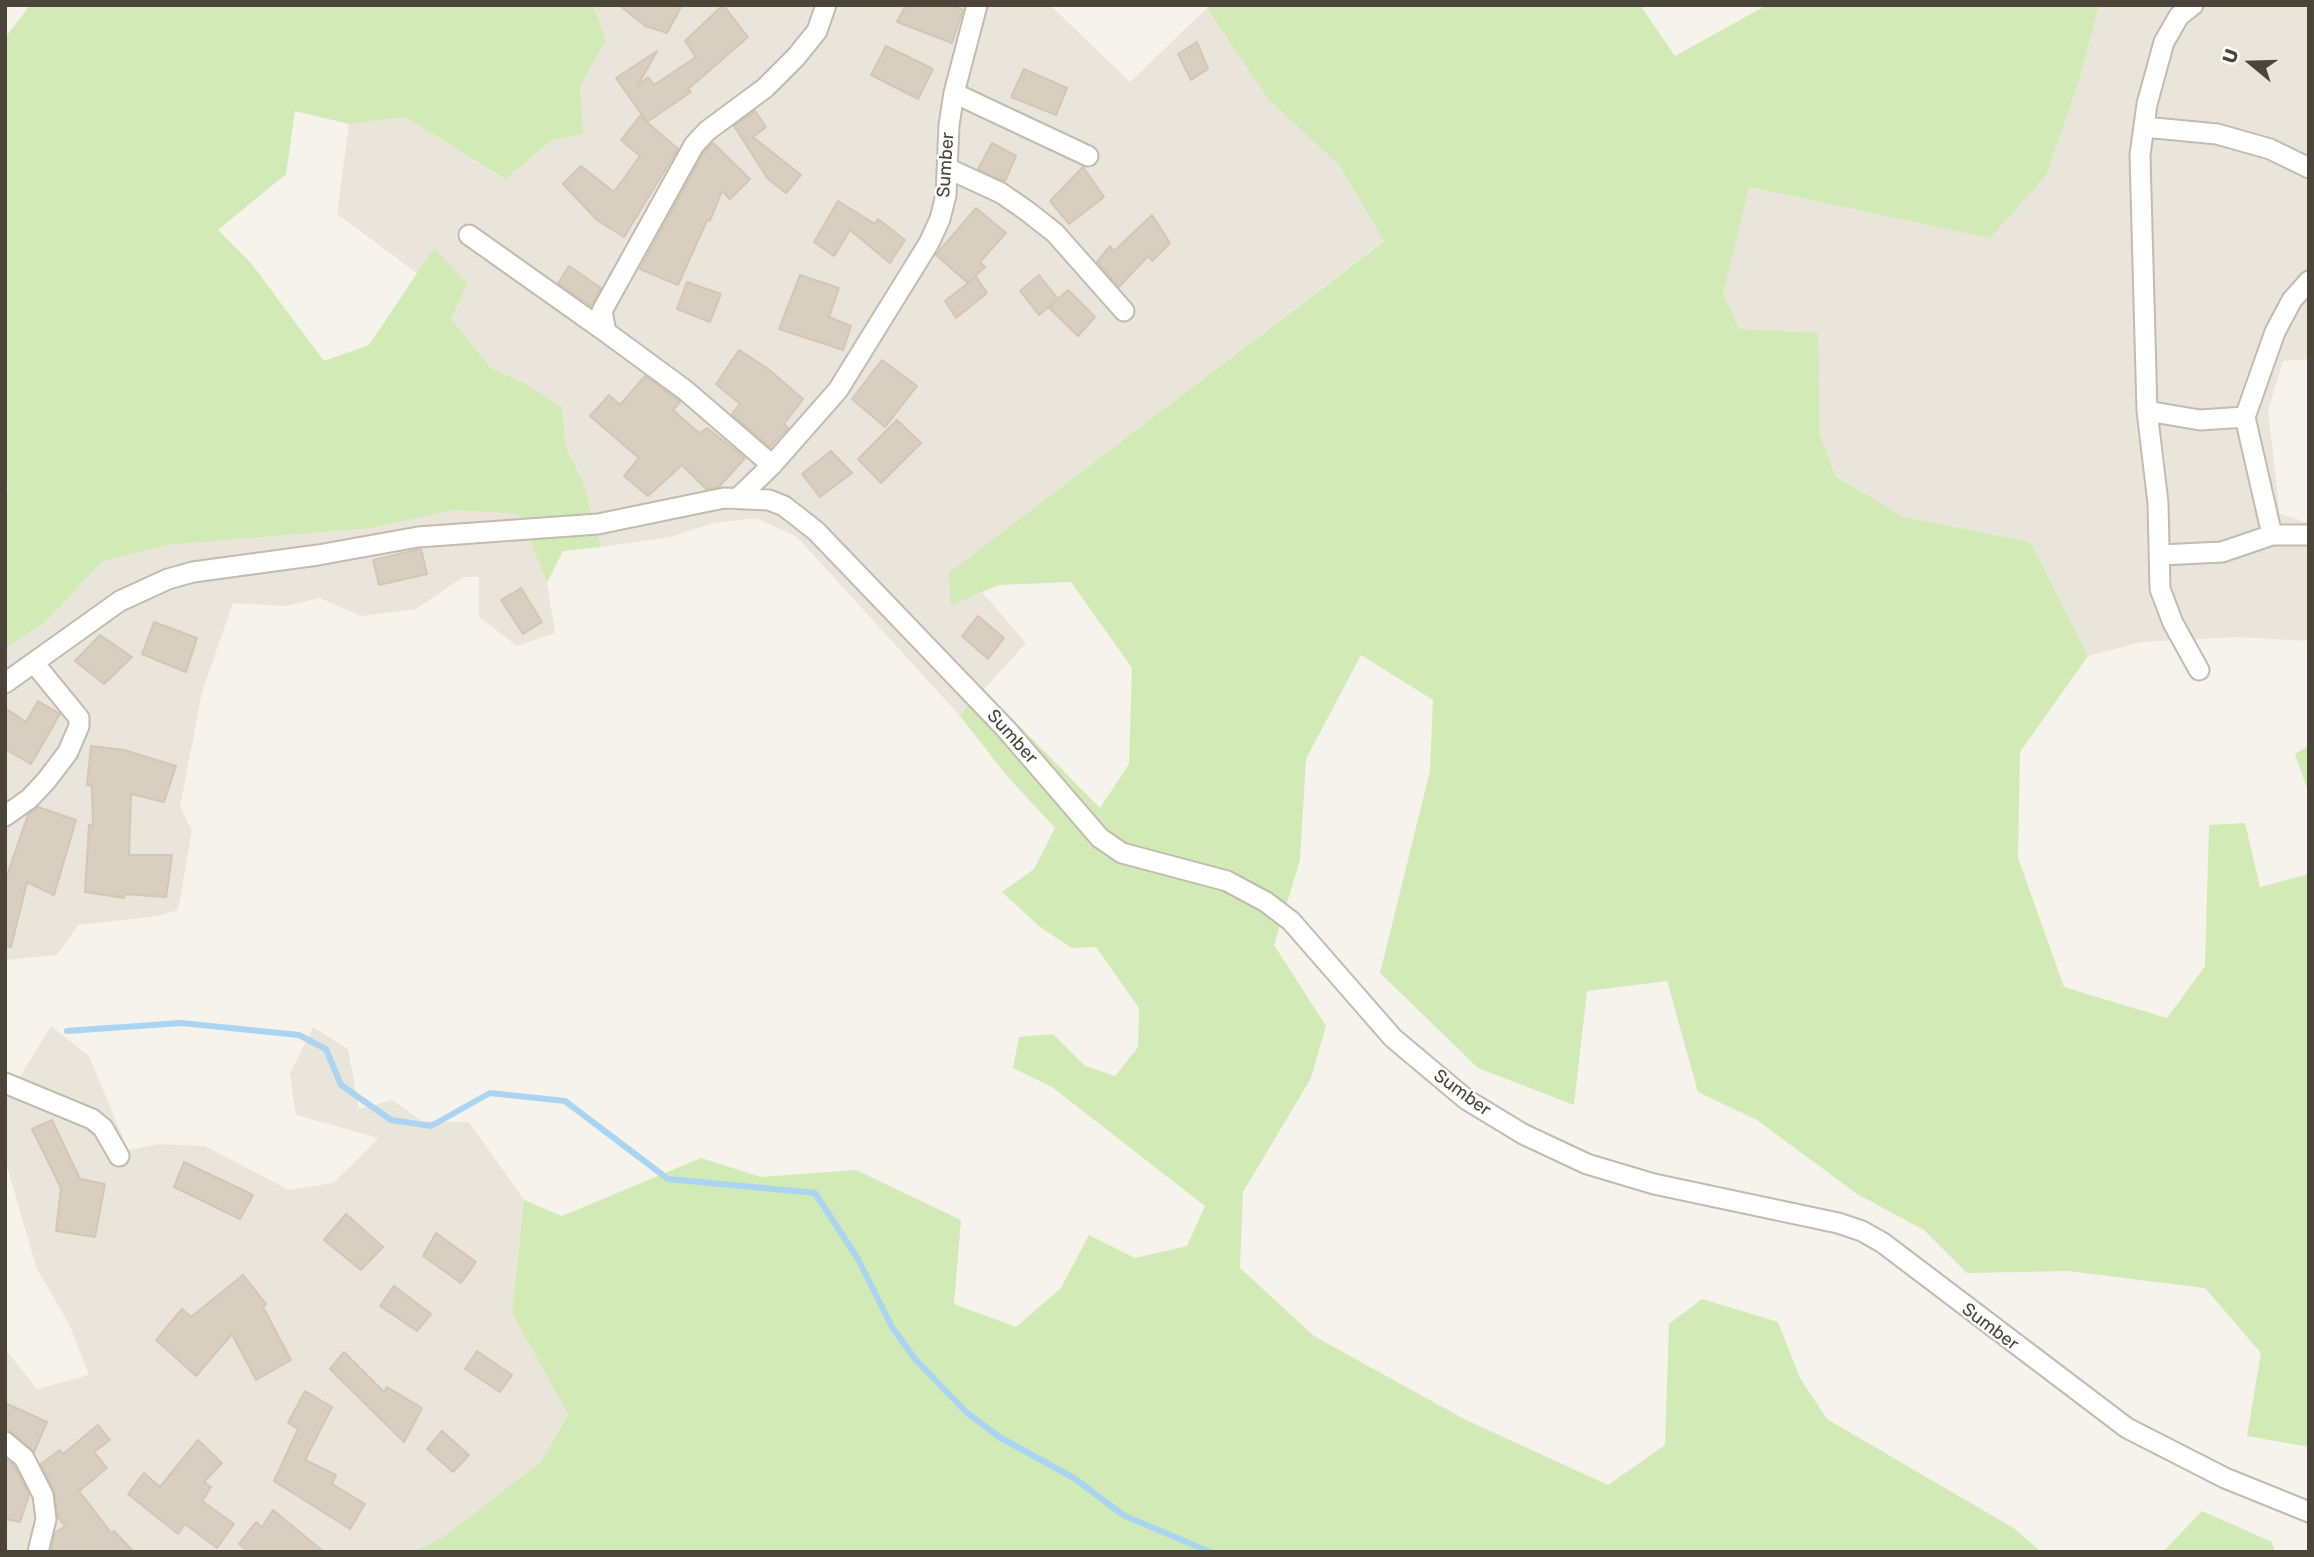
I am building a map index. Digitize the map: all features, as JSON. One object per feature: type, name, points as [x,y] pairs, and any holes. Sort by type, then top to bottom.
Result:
[{"type":"street","points":[[606,332],[602,317],[604,303],[683,162],[707,131],[765,88],[802,50],[817,31],[826,5]]},
{"type":"street","name":"Sumber","points":[[739,496],[816,418],[856,363],[929,243],[940,219],[949,169],[947,150],[954,93],[977,5]]},
{"type":"street","points":[[2193,5],[2179,16],[2164,42],[2140,155],[2147,411],[2158,503],[2160,589],[2173,623],[2199,670]]},
{"type":"street","points":[[954,93],[1087,156]]},
{"type":"street","points":[[2144,127],[2217,134],[2270,149],[2309,168]]},
{"type":"street","points":[[949,169],[1001,193],[1055,233],[1124,311]]},
{"type":"street","points":[[469,235],[685,390],[772,465]]},
{"type":"street","points":[[2272,535],[2245,417],[2275,332],[2291,300],[2309,282]]},
{"type":"street","points":[[2147,411],[2200,420],[2245,417]]},
{"type":"street","points":[[5,683],[120,601],[168,579],[193,572],[318,555],[418,537],[597,524],[739,496]]},
{"type":"street","name":"Sumber","points":[[739,496],[769,500],[784,506],[816,531],[1006,729],[1100,838],[1122,853],[1227,881],[1280,912],[1393,1038],[1467,1100],[1523,1134],[1587,1164],[1654,1184],[1838,1223],[1862,1231],[1883,1243],[2127,1429],[2225,1478],[2309,1512]]},
{"type":"street","points":[[2161,555],[2222,552],[2272,535],[2309,535]]},
{"type":"street","points":[[5,816],[29,799],[46,781],[68,751],[79,726],[79,718],[34,663]]},
{"type":"street","points":[[5,1083],[92,1119],[103,1128],[119,1156]]},
{"type":"street","points":[[5,1442],[24,1458],[43,1495],[46,1519],[38,1552]]},
{"type":"shaded area","points":[[593,5],[1050,5],[1130,82],[1207,8],[1268,99],[1340,165],[1384,240],[950,573],[951,604],[982,592],[1026,643],[960,716],[797,537],[756,518],[714,523],[670,537],[601,547],[583,482],[567,457],[562,407],[526,384],[491,368],[451,319],[434,248],[418,274],[337,214],[349,124],[405,117],[504,179],[552,140],[582,134],[580,86],[606,40]]},
{"type":"shaded area","points":[[2099,5],[2309,5],[2309,359],[2283,361],[2268,411],[2280,514],[2309,523],[2309,641],[2238,637],[2141,642],[2088,656],[2030,542],[1904,517],[1836,475],[1820,436],[1817,334],[1739,329],[1723,293],[1748,187],[1991,238],[2081,74]]},
{"type":"shaded area","points":[[454,510],[519,514],[547,583],[555,633],[517,646],[479,617],[479,577],[463,577],[416,609],[361,616],[320,598],[286,606],[233,603],[202,692],[180,807],[192,831],[178,910],[158,916],[78,925],[57,955],[5,960],[5,648],[44,623],[103,561],[167,545],[372,528]]},
{"type":"shaded area","points":[[51,1026],[89,1056],[128,1150],[159,1144],[205,1146],[289,1190],[333,1183],[379,1138],[296,1115],[290,1073],[313,1027],[348,1049],[359,1109],[392,1100],[422,1121],[469,1122],[524,1200],[512,1313],[568,1413],[541,1462],[443,1537],[413,1552],[5,1552],[5,1349],[37,1389],[89,1375],[69,1324],[36,1267],[5,1159],[5,1101]]},
{"type":"green space","points":[[30,5],[593,5],[606,40],[580,86],[583,134],[552,140],[505,179],[405,117],[349,124],[295,111],[286,174],[218,230],[251,263],[324,361],[369,345],[434,248],[467,283],[451,319],[491,368],[526,384],[562,407],[566,448],[583,482],[601,547],[563,551],[547,583],[519,514],[454,510],[372,528],[167,545],[103,561],[44,623],[5,648],[5,495],[8,488],[5,482],[5,38]]},
{"type":"green space","points":[[1210,5],[1640,5],[1675,56],[1767,5],[2099,5],[2081,74],[2046,175],[1990,238],[1749,187],[1723,293],[1739,329],[1818,333],[1820,436],[1836,476],[1904,517],[2030,542],[2088,656],[2020,752],[2018,858],[2064,987],[2167,1018],[2205,966],[2209,825],[2245,823],[2260,887],[2309,874],[2309,1447],[2247,1436],[2261,1353],[2205,1288],[2068,1271],[1967,1273],[1924,1230],[1857,1194],[1757,1120],[1698,1092],[1667,981],[1587,991],[1574,1105],[1478,1068],[1380,973],[1430,771],[1433,700],[1361,655],[1306,759],[1300,860],[1274,945],[1326,1026],[1311,1078],[1243,1192],[1240,1268],[1314,1336],[1464,1419],[1608,1485],[1665,1445],[1669,1324],[1702,1299],[1778,1322],[1800,1378],[1827,1419],[2015,1529],[2041,1552],[413,1552],[443,1537],[541,1462],[568,1414],[512,1313],[524,1200],[562,1216],[701,1158],[761,1177],[856,1170],[961,1220],[954,1304],[1016,1327],[1061,1288],[1089,1235],[1135,1258],[1187,1246],[1205,1206],[1052,1087],[1013,1068],[1019,1037],[1053,1034],[1085,1066],[1115,1076],[1138,1047],[1139,1008],[1096,947],[1072,948],[1040,927],[1002,892],[1034,869],[1055,828],[1007,776],[960,716],[982,688],[1100,808],[1129,764],[1132,668],[1071,582],[999,585],[951,605],[949,573],[1384,241],[1340,166],[1268,99],[1207,8]]},
{"type":"green space","points":[[2309,745],[2309,794],[2295,754]]},
{"type":"green space","points":[[2202,1511],[2272,1542],[2275,1552],[2163,1552]]},
{"type":"building","points":[[619,5],[682,5],[667,33],[645,26]]},
{"type":"building","points":[[723,5],[748,37],[688,89],[691,92],[647,122],[616,78],[657,51],[637,87],[648,77],[654,85],[696,57],[685,41]]},
{"type":"building","points":[[906,5],[952,5],[963,10],[952,43],[897,22]]},
{"type":"building","points":[[1197,42],[1208,69],[1191,80],[1178,54]]},
{"type":"building","points":[[886,46],[933,69],[918,99],[871,75]]},
{"type":"building","points":[[1024,69],[1067,88],[1056,115],[1011,97]]},
{"type":"building","points":[[755,111],[766,127],[753,137],[801,175],[786,193],[768,179],[734,126]]},
{"type":"building","points":[[640,116],[678,149],[624,237],[597,220],[563,184],[581,166],[614,192],[640,156],[621,140]]},
{"type":"building","points":[[713,143],[750,179],[730,199],[722,191],[678,285],[640,269],[704,152]]},
{"type":"building","points":[[992,143],[1016,156],[1005,181],[978,169]]},
{"type":"building","points":[[1083,167],[1104,197],[1069,224],[1050,201]]},
{"type":"building","points":[[838,201],[875,224],[878,219],[905,240],[890,263],[850,230],[834,256],[814,242]]},
{"type":"building","points":[[976,208],[1006,233],[980,262],[985,267],[968,283],[936,255]]},
{"type":"building","points":[[1152,215],[1170,243],[1152,261],[1148,256],[1119,287],[1097,262],[1110,246],[1114,251]]},
{"type":"building","points":[[569,266],[601,288],[591,306],[558,283]]},
{"type":"building","points":[[800,275],[839,288],[829,317],[851,326],[843,350],[779,329]]},
{"type":"building","points":[[1039,275],[1058,299],[1068,290],[1095,317],[1078,336],[1049,308],[1056,301],[1039,315],[1020,291]]},
{"type":"building","points":[[976,277],[987,293],[956,318],[945,301]]},
{"type":"building","points":[[687,282],[721,294],[710,322],[677,309]]},
{"type":"building","points":[[739,350],[767,368],[803,399],[784,424],[788,428],[770,447],[732,414],[740,404],[716,384]]},
{"type":"building","points":[[882,360],[917,386],[885,427],[852,399]]},
{"type":"building","points":[[645,376],[680,402],[673,410],[699,433],[707,428],[745,458],[719,487],[706,489],[682,465],[648,496],[624,476],[639,458],[590,416],[609,395],[620,405]]},
{"type":"building","points":[[897,420],[921,443],[881,483],[858,459]]},
{"type":"building","points":[[831,451],[852,473],[820,497],[802,474]]},
{"type":"building","points":[[421,549],[427,574],[379,585],[373,560]]},
{"type":"building","points":[[521,588],[542,622],[523,634],[501,600]]},
{"type":"building","points":[[978,616],[1004,638],[988,659],[962,636]]},
{"type":"building","points":[[154,622],[197,638],[186,672],[142,654]]},
{"type":"building","points":[[100,635],[132,657],[104,684],[75,661]]},
{"type":"building","points":[[38,701],[60,714],[31,764],[5,749],[5,708],[26,722]]},
{"type":"building","points":[[91,746],[124,750],[176,766],[164,802],[131,794],[129,855],[172,855],[166,897],[125,894],[124,898],[85,892],[89,825],[93,826],[92,786],[87,785]]},
{"type":"building","points":[[38,807],[76,820],[54,895],[27,882],[11,947],[5,946],[5,881],[28,815]]},
{"type":"building","points":[[52,1120],[80,1179],[105,1184],[95,1237],[56,1231],[61,1188],[32,1129]]},
{"type":"building","points":[[184,1162],[253,1195],[240,1219],[174,1187]]},
{"type":"building","points":[[346,1214],[383,1247],[361,1270],[324,1240]]},
{"type":"building","points":[[436,1233],[476,1262],[461,1283],[423,1256]]},
{"type":"building","points":[[243,1275],[266,1304],[263,1307],[291,1360],[256,1380],[232,1334],[196,1376],[156,1340],[182,1309],[191,1317]]},
{"type":"building","points":[[394,1286],[431,1314],[417,1331],[380,1306]]},
{"type":"building","points":[[477,1351],[512,1375],[500,1392],[465,1369]]},
{"type":"building","points":[[344,1352],[384,1392],[387,1387],[422,1408],[404,1442],[330,1369]]},
{"type":"building","points":[[305,1391],[332,1407],[305,1460],[336,1475],[332,1484],[365,1504],[350,1529],[274,1481],[298,1429],[288,1423]]},
{"type":"building","points":[[5,1403],[47,1422],[34,1452],[13,1433],[5,1430]]},
{"type":"building","points":[[98,1425],[110,1440],[94,1452],[107,1468],[79,1491],[112,1534],[114,1531],[134,1552],[51,1552],[55,1533],[65,1526],[58,1517],[54,1490],[41,1464],[60,1450],[63,1454]]},
{"type":"building","points":[[442,1431],[469,1455],[453,1472],[427,1449]]},
{"type":"building","points":[[198,1440],[222,1463],[204,1482],[211,1487],[202,1501],[234,1524],[217,1548],[185,1524],[178,1534],[128,1494],[144,1473],[160,1487]]},
{"type":"building","points":[[5,1458],[14,1466],[29,1495],[20,1522],[5,1519]]},
{"type":"building","points":[[273,1510],[324,1552],[249,1552],[239,1544],[256,1522],[262,1527]]},
{"type":"waterway","points":[[67,1031],[181,1023],[299,1035],[326,1049],[341,1085],[391,1120],[431,1126],[490,1093],[565,1101],[668,1179],[815,1193],[858,1259],[892,1327],[915,1359],[967,1413],[1001,1438],[1074,1478],[1123,1515],[1210,1552]]}]
